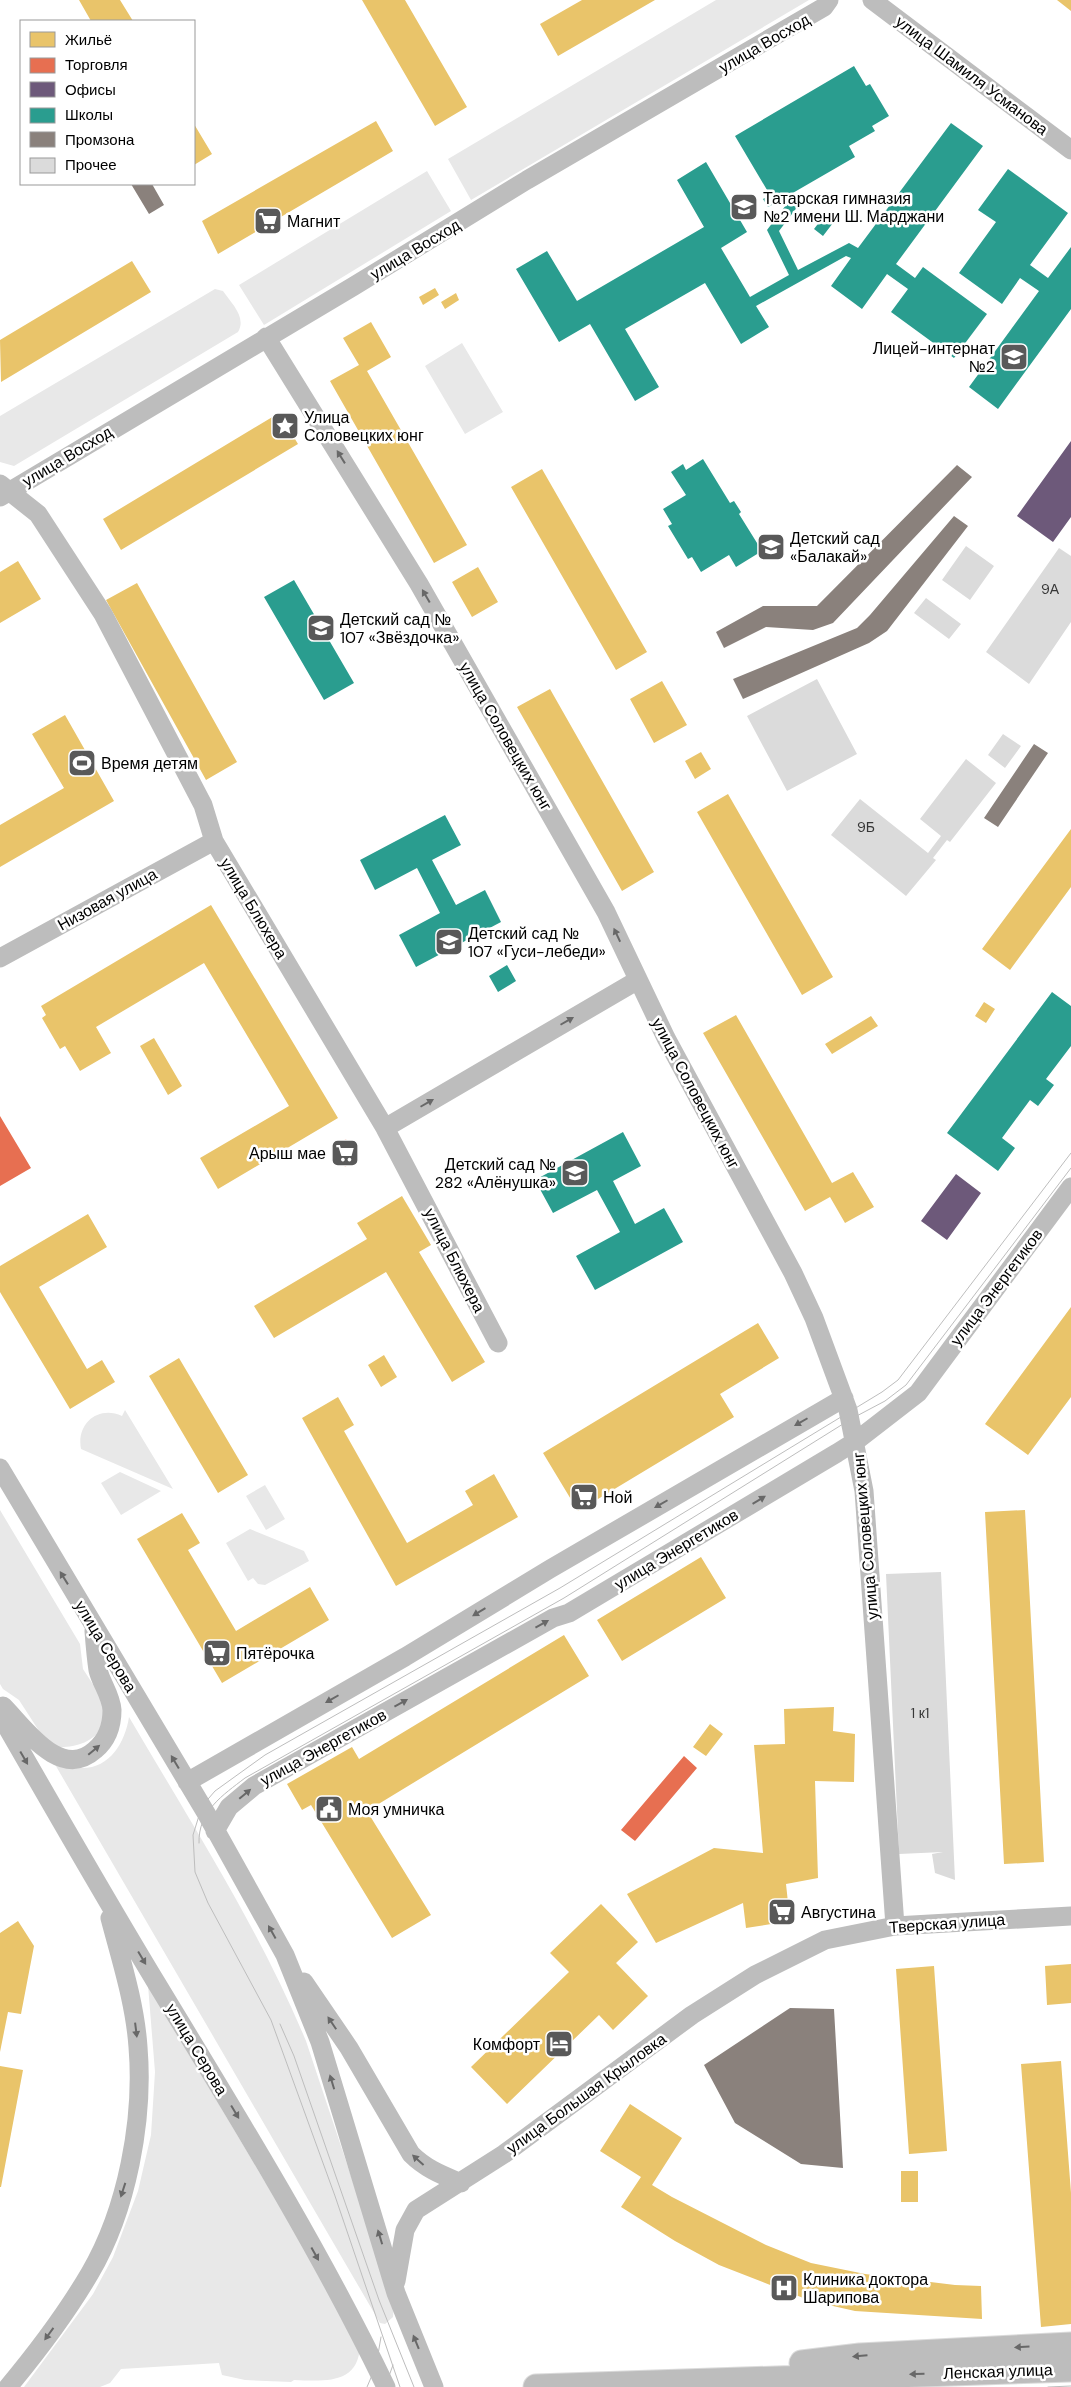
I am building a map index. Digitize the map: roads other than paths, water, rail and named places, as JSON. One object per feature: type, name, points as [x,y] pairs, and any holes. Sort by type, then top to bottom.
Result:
[{"type":"main road","points":[[656,2382],[860,2356],[1071,2345]]},
{"type":"main road","name":"Ленская улица","points":[[536,2387],[1071,2369]]},
{"type":"street","name":"улица Восход","points":[[3,491],[266,337],[527,180],[824,7],[828,0]]},
{"type":"street","name":"улица Шамиля Усманова","points":[[872,0],[1071,150]]},
{"type":"street","name":"улица Соловецких юнг","points":[[266,337],[419,584],[606,912],[666,1038],[793,1273],[814,1318],[844,1398],[856,1441],[864,1491],[895,1926]]},
{"type":"street","name":"улица Блюхера","points":[[3,491],[38,514],[104,614],[203,805],[214,841],[385,1128],[498,1343]]},
{"type":"street","name":"Низовая улица","points":[[0,958],[214,841]]},
{"type":"street","points":[[385,1128],[638,980]]},
{"type":"street","name":"улица Энергетиков","points":[[216,1831],[230,1807],[254,1786],[553,1618],[569,1613],[856,1441],[918,1393],[1071,1187]]},
{"type":"street","points":[[187,1782],[405,1657],[559,1564],[844,1398]]},
{"type":"street","name":"улица Серова","points":[[0,1468],[216,1831],[284,1955],[349,2048],[411,2154],[420,2163],[435,2172],[461,2183]]},
{"type":"street","points":[[0,1703],[48,1752],[57,1757],[80,1759],[97,1748],[104,1741],[111,1727],[112,1708],[99,1671],[93,1623]]},
{"type":"street","name":"улица Серова","points":[[0,1715],[104,1897],[240,2121],[331,2282],[386,2387]]},
{"type":"street","points":[[8,2387],[64,2315],[91,2272],[113,2222],[128,2173],[138,2120],[138,2048],[135,2019],[104,1897]]},
{"type":"street","name":"Тверская улица","points":[[824,1940],[895,1926],[1071,1916]]},
{"type":"street","name":"улица Большая Крыловка","points":[[395,2284],[405,2230],[416,2210],[504,2154],[692,2015],[755,1975],[824,1940]]},
{"type":"street","name":"улица Серова","points":[[284,1955],[320,2042],[395,2284],[396,2293],[434,2387]]},
{"type":"tram line","points":[[400,2387],[335,2196],[271,2020],[208,1903],[195,1872],[193,1835],[202,1806],[215,1791],[265,1755],[560,1588],[882,1392],[898,1380],[1071,1153]]},
{"type":"tram line","points":[[199,1843],[200,1832],[207,1813],[213,1805],[245,1778],[564,1598],[851,1419],[885,1401],[906,1385],[1071,1168]]},
{"type":"tram line","points":[[280,2024],[294,2056],[379,2300],[414,2387]]},
{"type":"tram line","points":[[367,2387],[376,2366],[381,2337]]},
{"type":"tram line","points":[[385,2387],[393,2365]]},
{"type":"tram line","points":[[1048,2387],[1071,2386]]},
{"type":"place","name":"Татарская гимназия №2 имени Ш. Марджани","points":[[744,207]]},
{"type":"place","name":"Магнит","points":[[268,221]]},
{"type":"place","name":"Лицей-интернат №2","points":[[1014,357]]},
{"type":"place","name":"Улица Соловецких юнг","points":[[285,426]]},
{"type":"place","name":"Детский сад «Балакай»","points":[[771,547]]},
{"type":"place","name":"Детский сад № 107 «Звёздочка»","points":[[321,628]]},
{"type":"place","name":"Время детям","points":[[82,763]]},
{"type":"place","name":"Детский сад № 107 «Гуси-лебеди»","points":[[449,942]]},
{"type":"place","name":"Арыш мае","points":[[345,1153]]},
{"type":"place","name":"Детский сад № 282 «Алёнушка»","points":[[575,1173]]},
{"type":"place","name":"Ной","points":[[584,1497]]},
{"type":"place","name":"Пятёрочка","points":[[217,1653]]},
{"type":"place","name":"Моя умничка","points":[[329,1809]]},
{"type":"place","name":"Августина","points":[[782,1912]]},
{"type":"place","name":"Комфорт","points":[[559,2044]]},
{"type":"place","name":"Клиника доктора Шарипова","points":[[784,2288]]}]
